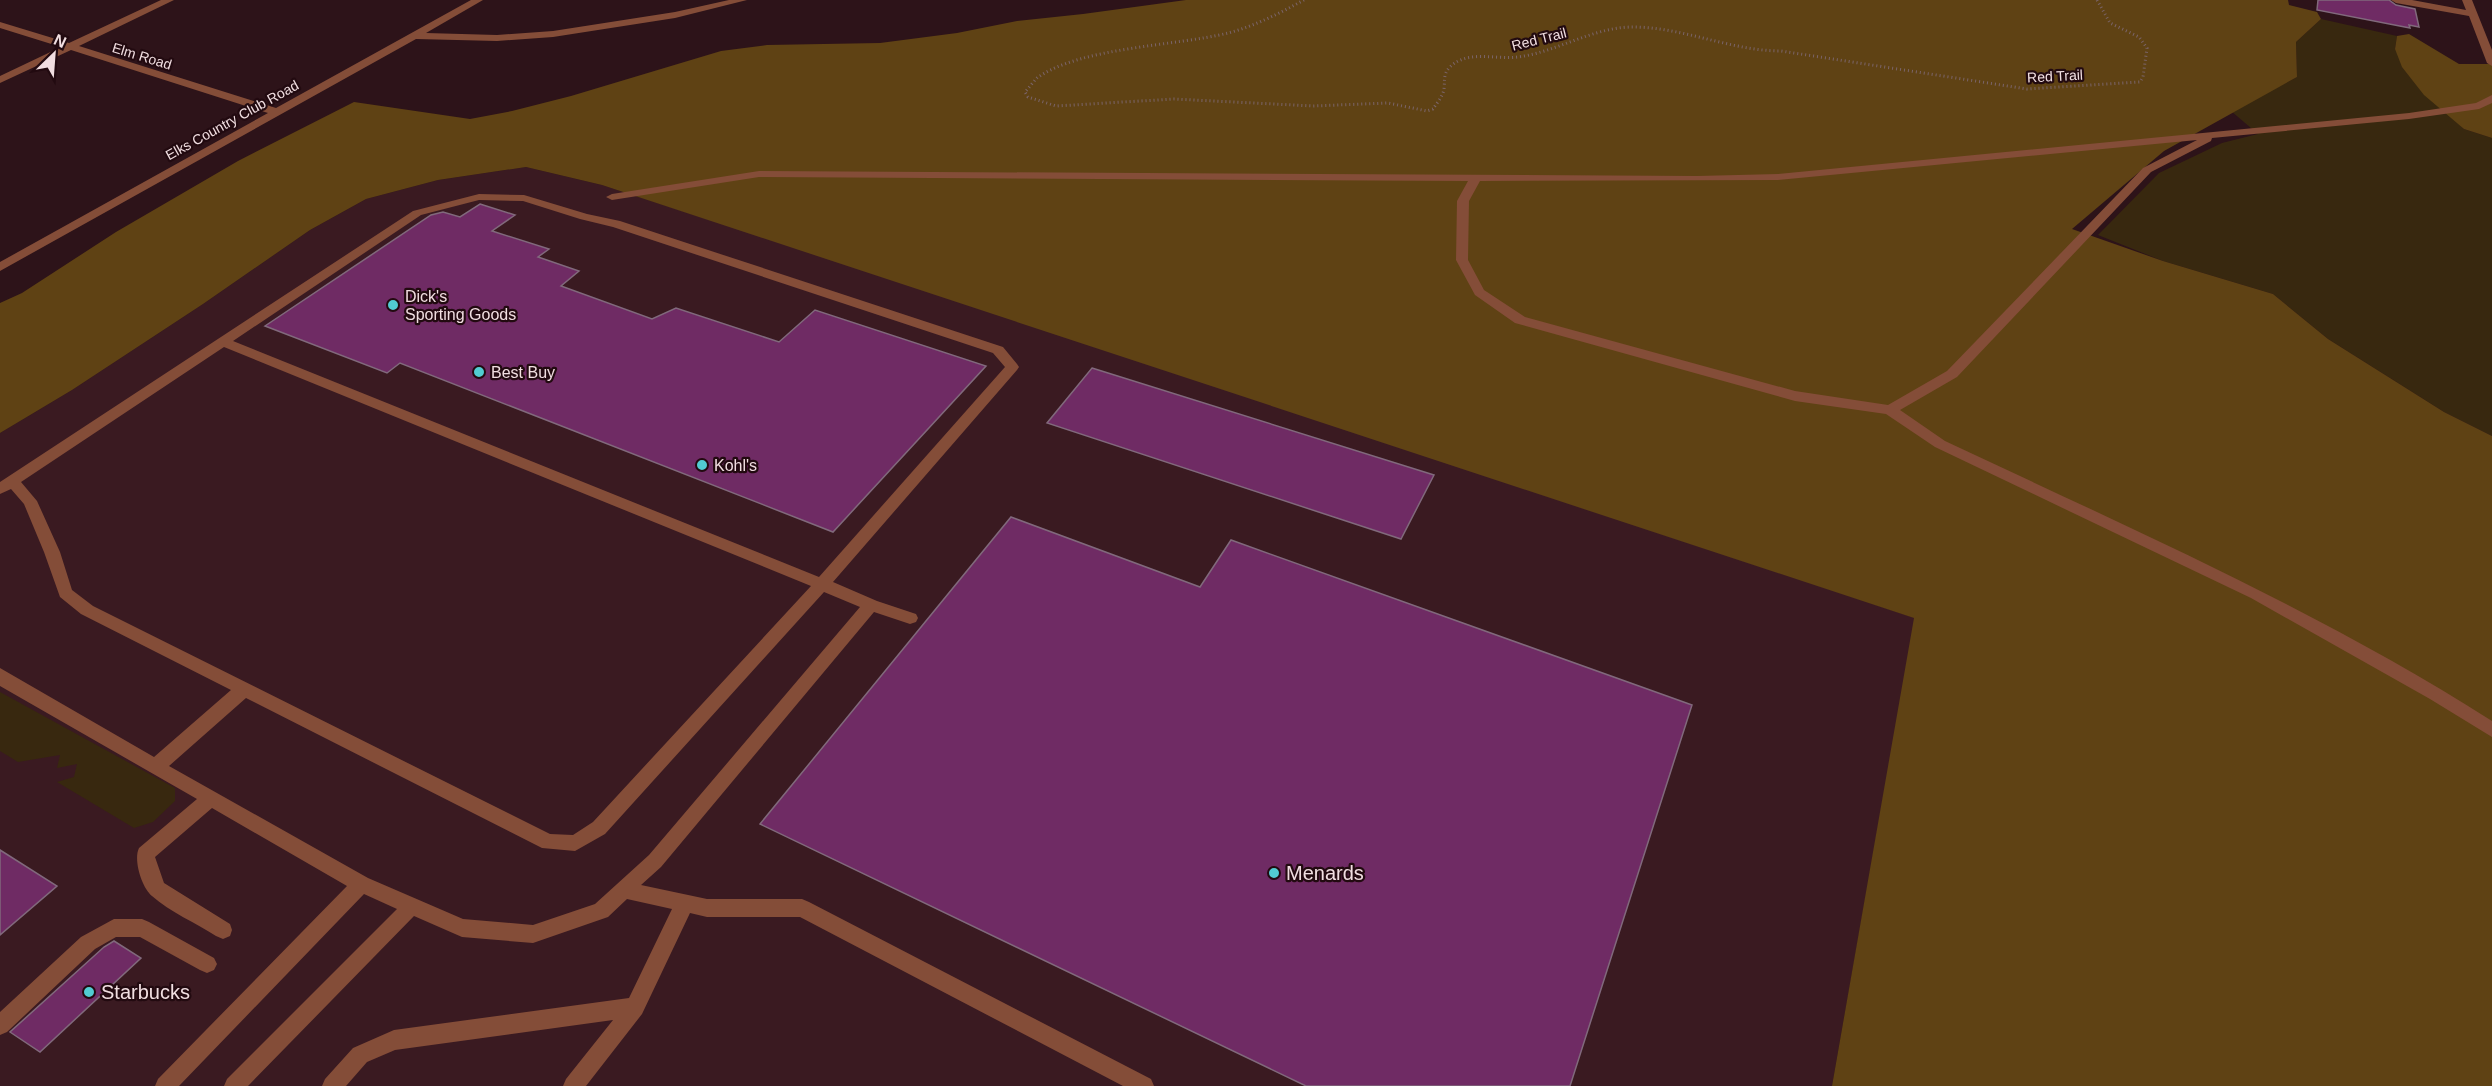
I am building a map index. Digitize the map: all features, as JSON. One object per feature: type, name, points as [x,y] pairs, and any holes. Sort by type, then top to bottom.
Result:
[{"type":"street","points":[[0,80],[169,0]]},
{"type":"street","name":"Elks Country Club Road","points":[[0,267],[418,36],[478,0]]},
{"type":"street","points":[[418,36],[497,38],[552,34],[675,15],[742,0]]},
{"type":"street","points":[[2396,0],[2477,17]]},
{"type":"street","points":[[2468,0],[2477,17],[2492,63]]},
{"type":"street","name":"Elm Road","points":[[0,25],[277,112]]},
{"type":"street","points":[[612,197],[759,174],[1697,179],[1778,177],[2409,116],[2479,106],[2492,98]]},
{"type":"street","points":[[1890,410],[1952,374],[2147,170],[2216,135]]},
{"type":"street","points":[[1476,178],[1463,201],[1462,260],[1479,292],[1520,320],[1795,396],[1890,410],[1940,444],[2256,594],[2436,694],[2492,730]]},
{"type":"street","points":[[479,197],[524,198],[584,217],[616,224],[998,350],[1012,367],[822,584],[599,828],[575,843],[548,842],[87,610],[65,593],[52,552],[30,501],[6,485],[417,213],[479,197]]},
{"type":"street","points":[[223,342],[822,584],[871,606],[910,618]]},
{"type":"street","points":[[0,675],[5,681],[361,884],[462,928],[533,934],[601,911],[655,861],[871,606]]},
{"type":"street","points":[[155,767],[243,690]]},
{"type":"street","points":[[211,798],[145,854],[150,875],[157,889],[223,930]]},
{"type":"street","points":[[165,1086],[361,884]]},
{"type":"street","points":[[624,890],[707,908],[802,909],[1144,1086]]},
{"type":"street","points":[[573,1086],[635,1007],[685,903]]},
{"type":"street","points":[[234,1086],[412,906]]},
{"type":"street","points":[[0,1025],[88,943],[114,928],[142,928],[207,964]]},
{"type":"street","points":[[332,1086],[360,1055],[394,1040],[635,1007]]},
{"type":"path","name":"Red Trail","points":[[1304,0],[1272,17],[1230,33],[1072,61],[1042,74],[1030,82],[1025,92],[1036,102],[1056,106],[1174,99],[1313,106],[1388,103],[1426,111],[1433,109],[1442,98],[1444,75],[1449,68],[1464,57],[1519,57],[1598,32],[1633,27],[1693,36],[1761,51],[1781,51],[2026,89],[2140,82],[2143,77],[2147,48],[2139,37],[2110,23],[2097,0]]},
{"type":"shaded area","points":[[1186,0],[2288,0],[2289,5],[2317,12],[2321,19],[2296,42],[2297,77],[2164,151],[2072,229],[2163,261],[2273,294],[2328,339],[2444,412],[2492,436],[2492,1086],[1832,1086],[1914,618],[602,185],[526,167],[438,180],[366,199],[310,230],[72,390],[0,433],[0,303],[22,293],[116,232],[238,161],[354,102],[470,119],[571,96],[721,51],[767,45],[880,43],[957,33],[1017,21]]},
{"type":"shaded area","points":[[2321,19],[2397,36],[2395,49],[2464,129],[2492,138],[2492,436],[2444,412],[2328,339],[2273,294],[2163,261],[2098,235],[2159,173],[2222,143],[2258,134],[2231,111],[2297,77],[2296,42]]},
{"type":"shaded area","points":[[2409,34],[2459,64],[2492,64],[2492,138],[2464,129],[2424,95],[2402,67],[2395,49],[2397,36]]},
{"type":"shaded area","points":[[526,167],[602,185],[910,285],[1915,618],[1832,1086],[0,1086],[0,433],[72,390],[310,230],[366,199],[438,180]]},
{"type":"shaded area","points":[[0,692],[175,788],[175,801],[153,822],[134,828],[57,782],[74,777],[77,764],[57,768],[60,755],[18,762],[0,751]]},
{"type":"building","points":[[2318,0],[2389,0],[2396,5],[2415,9],[2419,27],[2409,25],[2410,28],[2317,10]]},
{"type":"building","points":[[480,204],[515,215],[492,231],[549,249],[538,257],[579,271],[561,286],[652,319],[676,308],[779,342],[815,310],[986,366],[833,532],[400,363],[387,373],[265,326],[431,215],[443,212],[460,217]]},
{"type":"building","points":[[1092,368],[1434,475],[1401,539],[1047,423]]},
{"type":"building","points":[[1011,517],[1200,587],[1231,540],[1692,705],[1570,1086],[1306,1086],[760,824]]},
{"type":"building","points":[[0,850],[57,886],[0,935]]},
{"type":"building","points":[[114,941],[141,958],[40,1052],[10,1032],[104,947]]},
{"type":"place","name":"Dick's Sporting Goods","points":[[393,305]]},
{"type":"place","name":"Best Buy","points":[[479,372]]},
{"type":"place","name":"Kohl's","points":[[702,465]]},
{"type":"place","name":"Menards","points":[[1274,873]]},
{"type":"place","name":"Starbucks","points":[[89,992]]}]
